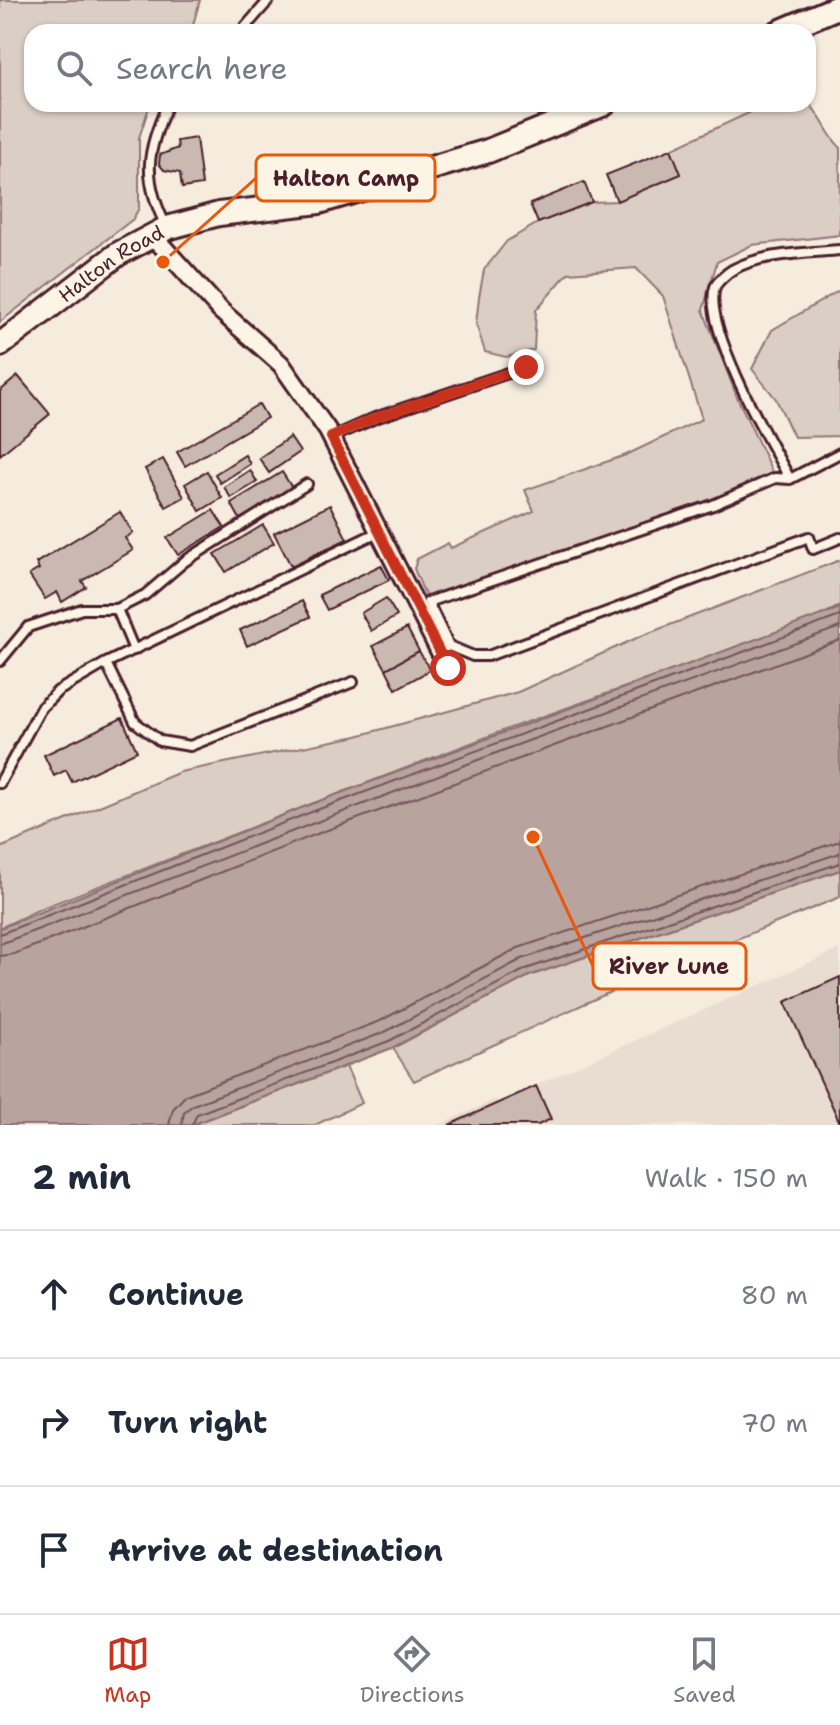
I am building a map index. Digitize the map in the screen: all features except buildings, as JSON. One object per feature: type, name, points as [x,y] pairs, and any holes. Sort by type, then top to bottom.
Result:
[{"type":"street","points":[[798,24],[840,6]]},
{"type":"street","name":"Halton Road","points":[[0,345],[118,254],[159,232],[219,214],[319,202],[488,151],[584,112]]},
{"type":"street","points":[[159,232],[221,311],[281,364],[331,437],[448,668]]},
{"type":"lane","points":[[248,24],[269,0]]},
{"type":"lane","points":[[159,232],[148,173],[151,141],[164,112]]},
{"type":"lane","points":[[790,479],[759,425],[726,351],[714,303],[716,285],[730,271],[750,263],[840,250]]},
{"type":"lane","points":[[331,437],[375,418],[526,367]]},
{"type":"lane","points":[[840,453],[790,479],[775,478],[713,505],[428,602],[449,646],[473,656],[488,656],[809,537],[813,549],[840,538]]},
{"type":"lane","points":[[0,661],[28,627],[82,609],[117,609],[145,595],[185,561],[307,484]]},
{"type":"lane","points":[[0,783],[41,708],[58,691],[106,663],[379,531]]},
{"type":"lane","points":[[117,609],[134,650]]},
{"type":"lane","points":[[106,663],[135,722],[160,741],[190,746],[353,682]]},
{"type":"shaded area","points":[[0,0],[200,0],[193,24],[24,24],[24,112],[147,112],[139,138],[139,208],[133,219],[0,322]]},
{"type":"shaded area","points":[[751,112],[816,112],[840,147],[840,235],[752,245],[717,262],[703,310],[737,397],[775,478],[713,505],[428,602],[414,569],[417,559],[448,543],[451,548],[534,511],[525,490],[626,455],[702,419],[663,296],[636,268],[568,273],[536,310],[534,350],[506,357],[485,352],[476,324],[484,270],[507,241],[538,223],[592,202],[617,201],[681,174],[671,149]]},
{"type":"shaded area","points":[[840,290],[840,436],[794,437],[776,399],[752,369],[772,330]]},
{"type":"shaded area","points":[[840,560],[840,606],[801,625],[510,728],[42,908],[0,928],[0,848],[180,772],[357,736],[518,692],[641,636]]},
{"type":"shaded area","points":[[840,870],[840,897],[648,975],[414,1081],[393,1048],[529,976]]},
{"type":"shaded area","points":[[840,949],[840,1125],[439,1125],[496,1099],[498,1102]]},
{"type":"shaded area","points":[[346,1066],[362,1103],[315,1125],[191,1125]]},
{"type":"water","points":[[840,608],[840,870],[529,976],[392,1048],[191,1125],[0,1125],[0,928],[311,804]]},
{"type":"place","name":"Halton Camp","points":[[163,262]]},
{"type":"place","name":"River Lune","points":[[533,837]]},
{"type":"route","points":[[448,668],[331,437],[375,418],[526,367]]}]
